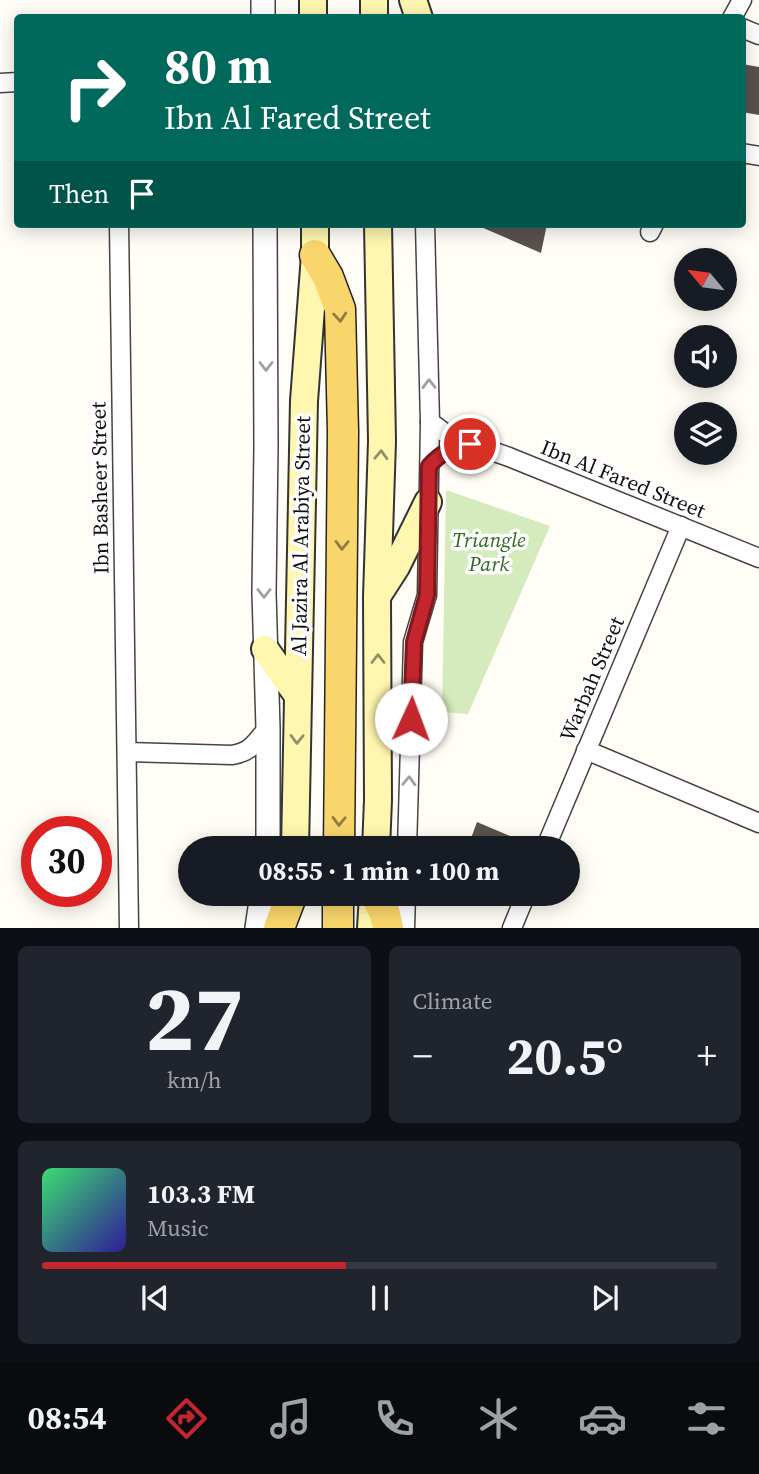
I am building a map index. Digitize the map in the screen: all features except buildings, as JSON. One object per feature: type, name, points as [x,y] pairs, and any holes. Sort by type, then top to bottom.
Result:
[{"type":"main road","name":"Al Jazira Al Arabiya Street","points":[[295,836],[304,401],[315,228]]},
{"type":"main road","points":[[377,836],[377,597],[382,441],[378,228]]},
{"type":"main road","points":[[315,255],[328,277],[340,309],[343,432],[339,836]]},
{"type":"main road","points":[[377,597],[396,567],[428,502]]},
{"type":"main road","points":[[265,649],[299,696]]},
{"type":"main road","points":[[279,928],[288,906]]},
{"type":"main road","points":[[292,928],[293,906]]},
{"type":"main road","points":[[338,906],[338,928]]},
{"type":"main road","points":[[370,928],[373,906]]},
{"type":"main road","points":[[381,906],[386,914],[388,928]]},
{"type":"street","name":"Ibn Basheer Street","points":[[119,228],[130,928]]},
{"type":"street","name":"Al Jazira Al Arabiya Street","points":[[265,228],[264,593],[268,836]]},
{"type":"street","points":[[407,836],[414,642],[427,595],[430,422],[425,228]]},
{"type":"street","name":"Ibn Al Fared Street","points":[[430,422],[442,431],[470,444],[759,558]]},
{"type":"street","points":[[429,466],[447,450],[470,444]]},
{"type":"street","name":"Warbah Street","points":[[550,836],[681,526]]},
{"type":"street","points":[[127,752],[232,755],[244,753],[268,728]]},
{"type":"street","points":[[586,750],[759,823]]},
{"type":"street","points":[[257,928],[260,906]]},
{"type":"street","points":[[405,928],[406,906]]},
{"type":"street","points":[[512,928],[521,906]]},
{"type":"green space","name":"Triangle Park","points":[[446,490],[550,526],[468,714],[442,712]]},
{"type":"route","points":[[411,719],[415,633],[427,595],[429,466],[447,450],[470,444]]}]
